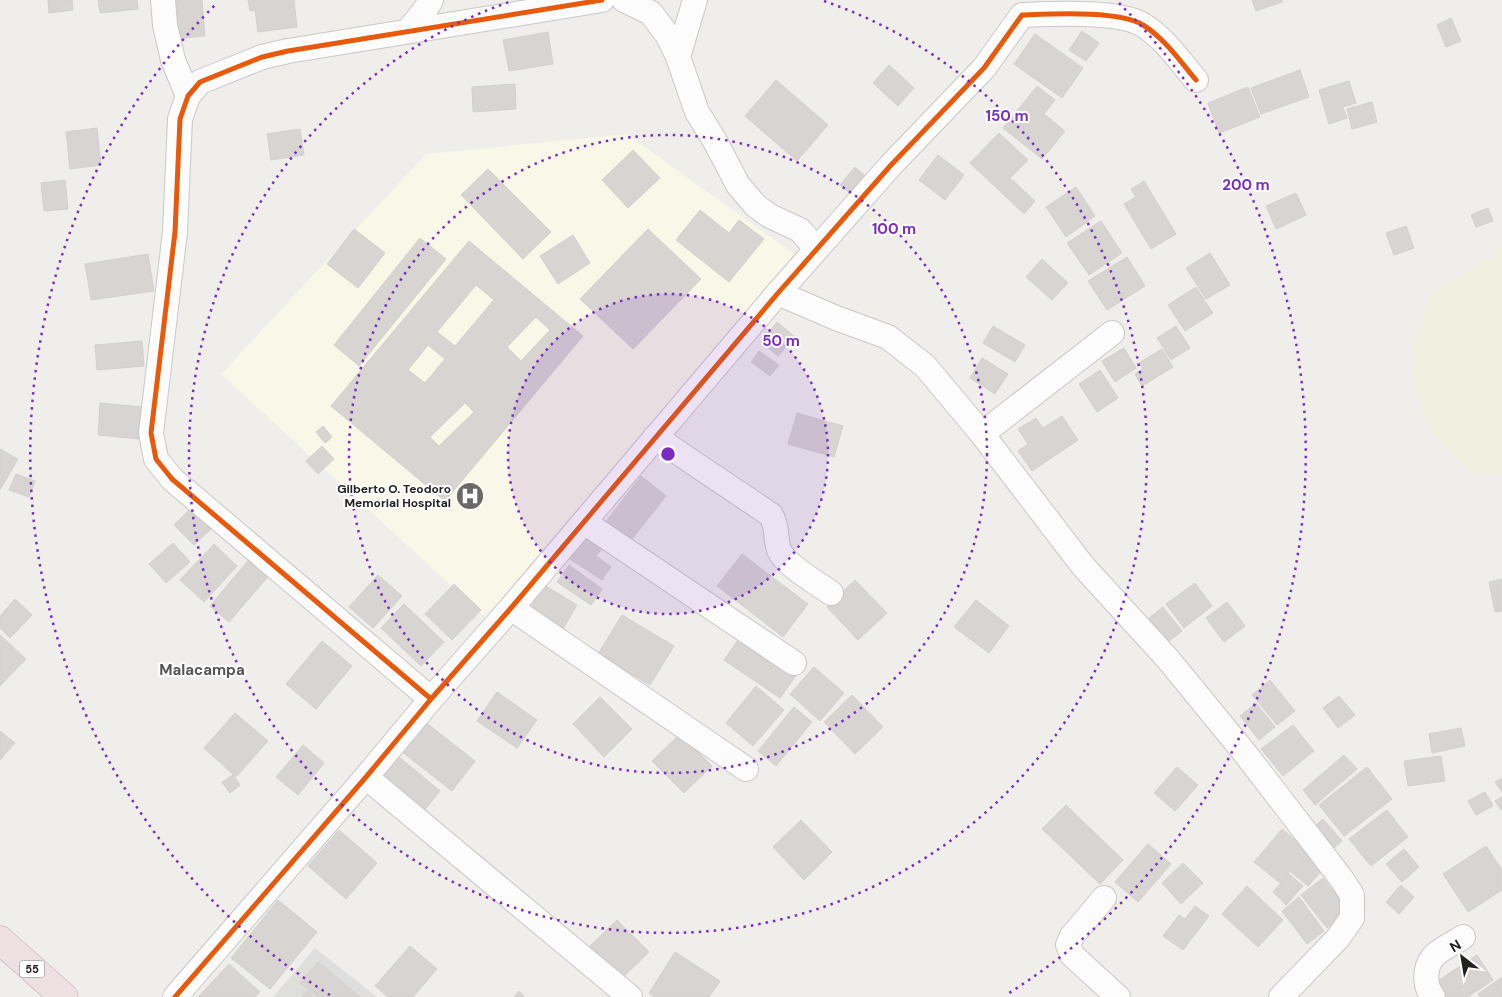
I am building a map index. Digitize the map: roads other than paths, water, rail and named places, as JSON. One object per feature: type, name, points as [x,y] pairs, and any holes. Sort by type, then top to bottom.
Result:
[{"type":"highway","name":"55","points":[[0,940],[64,997]]},
{"type":"street","points":[[163,0],[165,25],[173,60],[188,96]]},
{"type":"street","points":[[408,31],[428,7],[431,0]]},
{"type":"street","points":[[431,699],[172,479],[156,458],[151,433],[175,232],[180,119],[188,96],[200,82],[262,57],[288,50],[602,0]]},
{"type":"street","points":[[624,0],[651,13],[668,36],[678,57],[696,112],[715,141],[738,185],[756,206],[770,216],[800,230],[816,249]]},
{"type":"street","points":[[678,57],[695,0]]},
{"type":"street","points":[[174,997],[366,777],[816,249],[891,165],[984,68],[1020,8],[1062,14],[1126,17],[1142,24],[1156,34],[1196,80]]},
{"type":"street","points":[[778,293],[836,318],[888,337],[925,366],[982,434],[1083,566],[1167,658],[1244,752],[1352,896],[1352,918],[1338,938],[1281,997]]},
{"type":"street","points":[[982,434],[1112,333]]},
{"type":"street","points":[[656,437],[771,515],[776,522],[778,548],[783,558],[831,593]]},
{"type":"street","points":[[584,522],[794,663]]},
{"type":"street","points":[[511,608],[746,769]]},
{"type":"street","points":[[366,777],[630,997]]},
{"type":"street","points":[[1104,898],[1072,936],[1068,945],[1072,956],[1118,997]]},
{"type":"street","points":[[1433,997],[1430,994],[1426,980],[1427,969],[1434,956],[1463,937]]},
{"type":"place","name":"Gilberto O. Teodoro Memorial Hospital","points":[[470,496]]},
{"type":"district","name":"Malacampa","points":[[202,670]]}]
